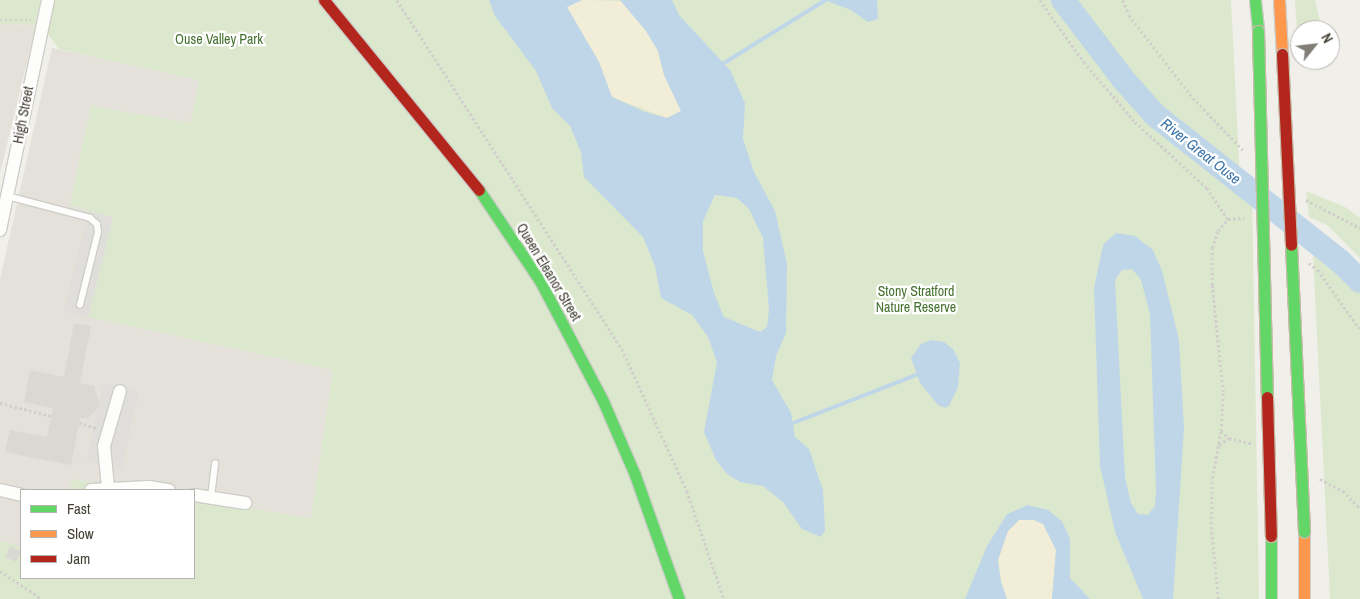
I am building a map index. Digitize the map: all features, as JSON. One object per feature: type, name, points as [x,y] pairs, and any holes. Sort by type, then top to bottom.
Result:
[{"type":"main road","name":"Queen Eleanor Street","points":[[324,0],[443,143],[492,207],[540,281],[604,401],[635,475],[679,599]]},
{"type":"main road","points":[[1255,0],[1258,31],[1271,599]]},
{"type":"main road","points":[[1279,0],[1304,532],[1304,599]]},
{"type":"street","name":"High Street","points":[[0,230],[42,20],[48,0]]},
{"type":"street","points":[[108,487],[104,446],[120,391]]},
{"type":"street","points":[[97,489],[108,487],[149,489]]},
{"type":"street","points":[[0,490],[20,495]]},
{"type":"street","points":[[195,494],[244,503]]},
{"type":"lane","points":[[7,196],[96,222],[98,232],[80,305]]},
{"type":"lane","points":[[211,498],[215,463]]},
{"type":"path","points":[[396,0],[622,349],[686,491],[724,599]]},
{"type":"path","points":[[1040,0],[1084,62],[1135,122],[1207,188],[1228,219]]},
{"type":"path","points":[[1122,0],[1129,15],[1193,98],[1247,154]]},
{"type":"path","points":[[0,20],[42,20]]},
{"type":"path","points":[[1307,200],[1340,214],[1360,228]]},
{"type":"path","points":[[1228,219],[1252,218]]},
{"type":"path","points":[[1218,599],[1210,524],[1212,478],[1221,431],[1223,392],[1212,285],[1212,248],[1218,232],[1228,219]]},
{"type":"path","points":[[1318,270],[1360,329]]},
{"type":"path","points":[[0,403],[51,416]]},
{"type":"path","points":[[79,423],[108,431]]},
{"type":"path","points":[[1221,431],[1229,438],[1254,444]]},
{"type":"path","points":[[1219,445],[1229,438]]},
{"type":"path","points":[[1314,476],[1343,491],[1360,508]]},
{"type":"path","points":[[0,571],[42,599]]},
{"type":"shaded area","points":[[0,24],[36,25],[0,173]]},
{"type":"shaded area","points":[[52,48],[199,79],[191,123],[91,106],[89,211],[66,312],[334,367],[311,519],[195,498],[195,489],[137,489],[72,479],[70,489],[20,489],[20,579],[0,599],[0,279]]},
{"type":"shaded area","points":[[89,211],[113,217],[88,318],[64,312]]},
{"type":"shaded area","points":[[104,384],[139,392],[121,469],[86,461]]},
{"type":"green space","name":"Stony Stratford Nature Reserve","points":[[0,0],[1231,0],[1240,182],[1252,191],[1259,599],[0,599],[0,541],[20,546],[20,579],[195,579],[195,498],[311,519],[333,370],[66,312],[89,211],[70,204],[91,106],[191,123],[199,80],[59,49],[44,29],[36,25],[0,24]]},
{"type":"green space","points":[[1295,0],[1315,0],[1320,20],[1296,20]]},
{"type":"green space","points":[[1306,191],[1345,207],[1360,218],[1360,258],[1327,225],[1309,217]]},
{"type":"green space","points":[[1312,234],[1338,257],[1360,287],[1360,599],[1330,599]]},
{"type":"green space","points":[[72,479],[137,489],[70,489]]},
{"type":"sand","points":[[582,0],[621,1],[646,31],[658,51],[664,75],[681,111],[667,118],[612,97],[599,62],[567,7]]},
{"type":"sand","points":[[1019,520],[1034,520],[1043,524],[1051,537],[1056,550],[1052,599],[1007,599],[1001,582],[998,560],[1008,531]]},
{"type":"water","points":[[489,0],[582,0],[567,7],[599,62],[612,97],[645,112],[667,118],[681,111],[664,75],[658,51],[646,31],[620,0],[672,0],[679,15],[730,70],[745,103],[743,139],[754,172],[775,211],[787,264],[786,333],[776,356],[772,380],[791,413],[795,437],[809,449],[823,490],[825,530],[821,537],[802,529],[783,502],[763,486],[740,482],[727,474],[716,460],[704,432],[717,362],[708,337],[692,315],[661,298],[655,266],[643,237],[584,177],[581,152],[570,126],[552,108],[536,71],[495,16]],"holes":[[[715,195],[737,198],[749,209],[763,238],[769,310],[767,327],[760,332],[724,317],[714,293],[703,251],[703,221]]]},
{"type":"water","points":[[824,0],[877,0],[878,19],[868,22],[851,10]]},
{"type":"water","points":[[1116,233],[1135,236],[1153,250],[1162,271],[1179,340],[1184,428],[1173,599],[1143,599],[1115,532],[1100,466],[1094,288],[1103,245]],"holes":[[[1132,269],[1141,280],[1150,314],[1156,491],[1155,506],[1148,515],[1138,514],[1131,503],[1125,477],[1115,280],[1122,270]]]},
{"type":"water","points":[[932,340],[944,342],[953,349],[960,363],[958,387],[949,406],[945,408],[938,405],[920,383],[911,358],[921,344]]},
{"type":"water","points":[[1028,505],[1048,510],[1062,521],[1070,539],[1070,578],[1090,599],[1052,599],[1056,550],[1043,524],[1034,520],[1019,520],[1008,531],[998,560],[1001,582],[1007,599],[965,599],[987,546],[1007,514]]},
{"type":"building","points":[[74,323],[91,326],[80,383],[94,386],[100,406],[88,418],[80,418],[71,465],[5,452],[10,430],[47,437],[53,408],[24,402],[30,370],[64,377]]},
{"type":"building","points":[[10,546],[20,550],[16,562],[5,557]]},
{"type":"waterway","name":"River Great Ouse","points":[[1063,0],[1123,79],[1155,115],[1340,261],[1360,281]]},
{"type":"waterway","points":[[724,63],[824,1]]},
{"type":"waterway","points":[[793,423],[916,375]]},
{"type":"traffic: fast","points":[[1255,0],[1258,31]]},
{"type":"traffic: fast","points":[[1258,31],[1267,397]]},
{"type":"traffic: fast","points":[[479,190],[540,281],[603,401],[635,475],[679,599]]},
{"type":"traffic: fast","points":[[1291,245],[1304,532]]},
{"type":"traffic: fast","points":[[1271,536],[1271,599]]},
{"type":"traffic: slow","points":[[1279,0],[1282,54]]},
{"type":"traffic: slow","points":[[1304,532],[1304,599]]},
{"type":"traffic: jam","points":[[324,0],[479,190]]},
{"type":"traffic: jam","points":[[1282,54],[1291,245]]},
{"type":"traffic: jam","points":[[1267,397],[1271,536]]},
{"type":"park label","name":"Ouse Valley Park","points":[[219,39]]}]
